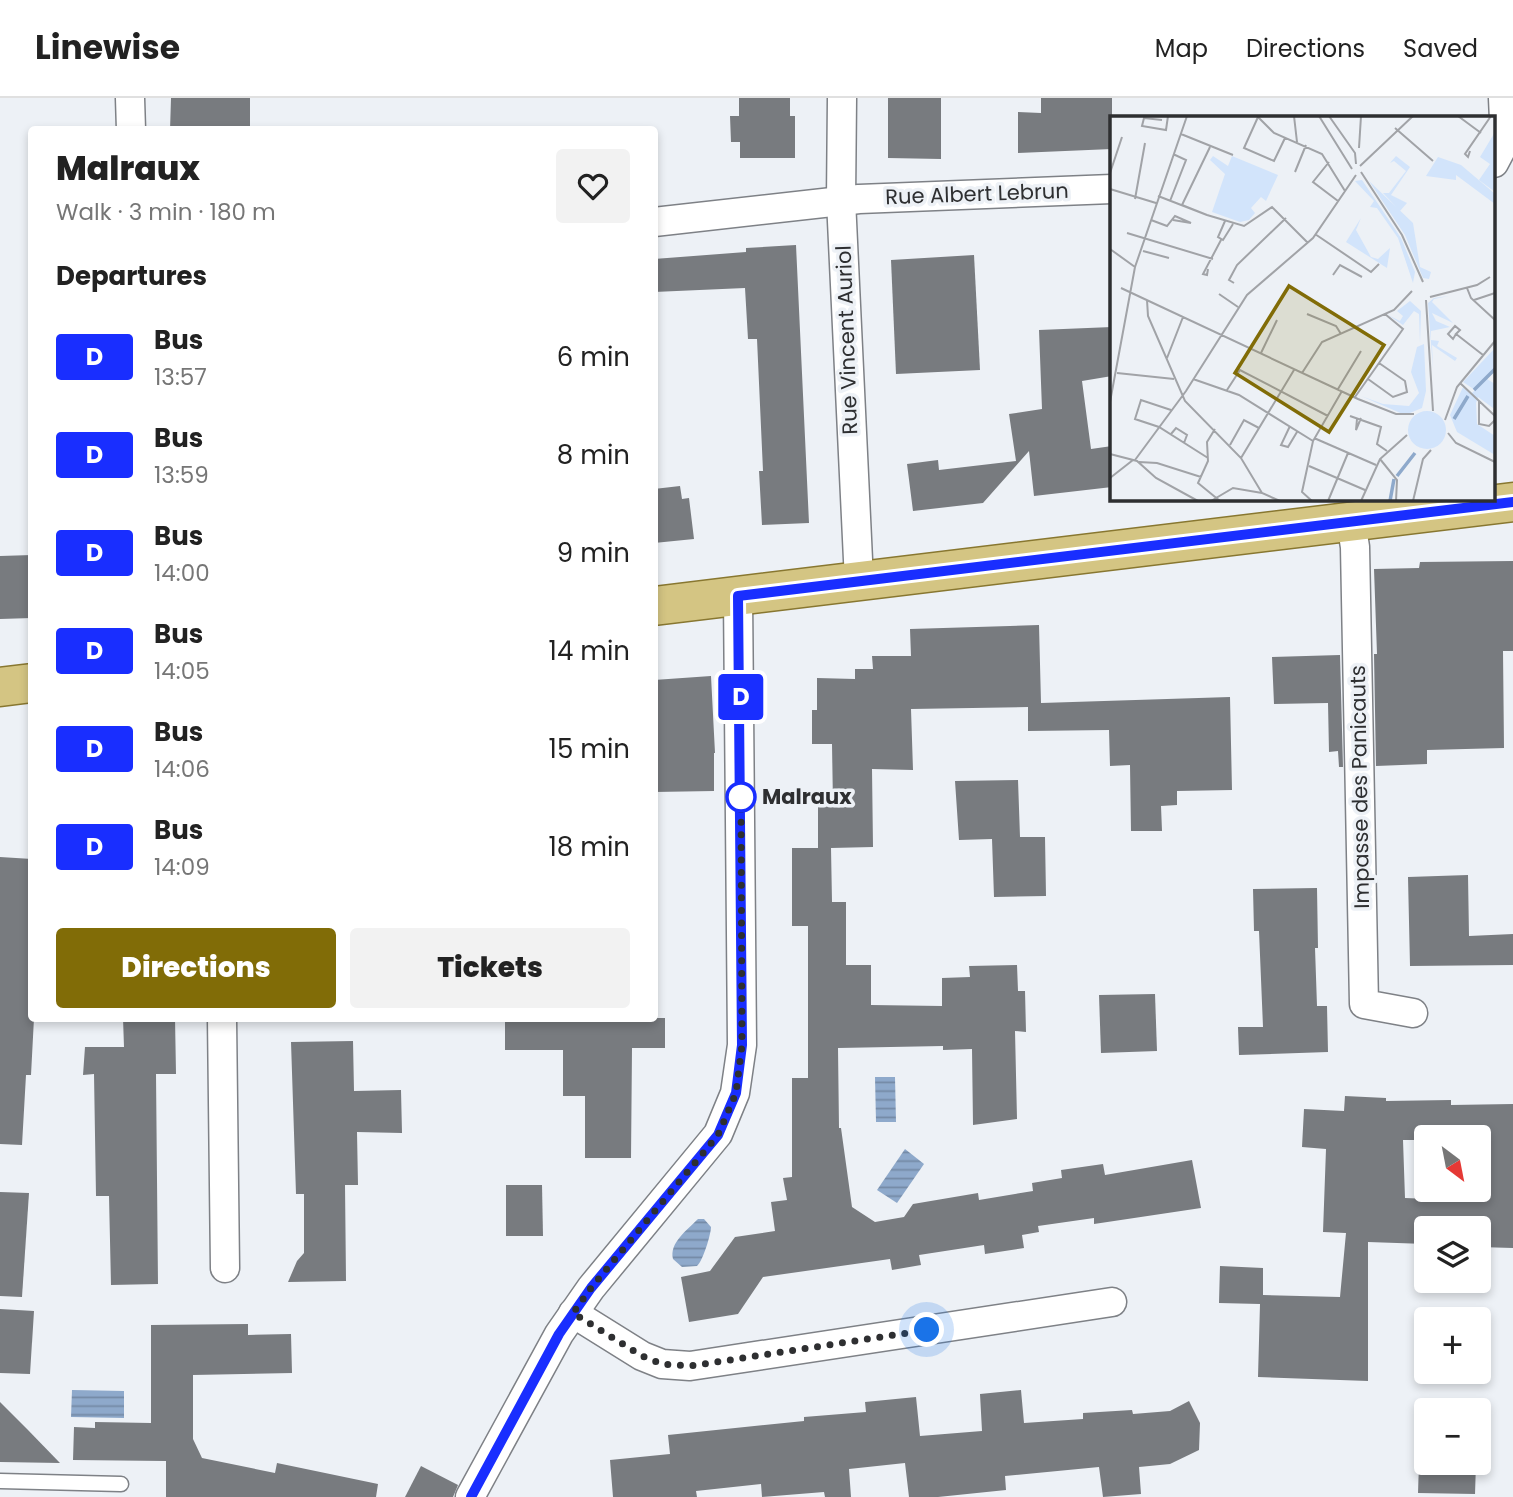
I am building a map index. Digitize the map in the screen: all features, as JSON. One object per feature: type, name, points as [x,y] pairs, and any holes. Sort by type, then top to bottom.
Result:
[{"type":"main road","points":[[658,606],[1513,502]]},
{"type":"main road","points":[[0,687],[28,684]]},
{"type":"street","points":[[130,98],[131,126]]},
{"type":"street","name":"Rue Vincent Auriol","points":[[842,98],[841,201],[859,581]]},
{"type":"street","points":[[1496,159],[1505,142],[1503,98]]},
{"type":"street","name":"Rue Albert Lebrun","points":[[658,222],[841,201],[1110,189]]},
{"type":"street","name":"Impasse des Panicauts","points":[[1351,522],[1354,547],[1364,1004],[1413,1013]]},
{"type":"street","points":[[470,1497],[559,1334],[591,1288],[718,1135],[736,1093],[742,1045],[738,596]]},
{"type":"street","points":[[222,1022],[225,1268]]},
{"type":"street","points":[[573,1313],[642,1356],[662,1364],[690,1366],[1112,1302]]},
{"type":"lane","points":[[0,1481],[121,1484]]},
{"type":"water","points":[[875,1077],[895,1077],[896,1122],[876,1122]]},
{"type":"water","points":[[905,1149],[924,1164],[897,1203],[877,1190]]},
{"type":"water","points":[[698,1219],[704,1219],[711,1227],[702,1259],[697,1266],[682,1267],[673,1259],[672,1253],[680,1237]]},
{"type":"water","points":[[72,1390],[124,1391],[124,1418],[71,1417]]},
{"type":"building","points":[[171,98],[250,98],[250,126],[170,126]]},
{"type":"building","points":[[739,98],[790,98],[790,116],[795,116],[795,158],[740,158],[740,142],[731,142],[730,116],[739,116]]},
{"type":"building","points":[[888,98],[941,98],[941,159],[888,158]]},
{"type":"building","points":[[1041,98],[1112,98],[1110,149],[1018,153],[1018,112],[1041,113]]},
{"type":"building","points":[[796,245],[809,523],[762,525],[759,471],[763,471],[757,339],[748,339],[745,288],[658,292],[658,259],[746,252],[746,248]]},
{"type":"building","points":[[974,255],[980,370],[896,374],[891,260]]},
{"type":"building","points":[[1110,327],[1110,376],[1082,381],[1091,449],[1110,446],[1110,487],[1034,496],[1029,451],[983,503],[913,511],[907,464],[938,460],[939,470],[1016,461],[1009,414],[1042,409],[1039,330]]},
{"type":"building","points":[[680,486],[682,499],[689,498],[694,539],[658,543],[658,489]]},
{"type":"building","points":[[28,555],[28,618],[0,619],[0,556]]},
{"type":"building","points":[[1513,561],[1513,651],[1503,651],[1504,748],[1427,750],[1427,764],[1376,766],[1374,654],[1377,654],[1374,569],[1419,568],[1420,562]]},
{"type":"building","points":[[1039,625],[1041,703],[1230,697],[1232,790],[1177,791],[1177,805],[1161,806],[1162,831],[1131,831],[1130,765],[1110,766],[1109,730],[1028,731],[1028,707],[911,709],[913,770],[872,769],[873,847],[831,848],[832,902],[846,902],[846,965],[871,965],[871,1005],[942,1006],[942,978],[970,977],[969,966],[1017,965],[1018,991],[1025,991],[1026,1032],[1015,1031],[1017,1119],[973,1125],[972,1049],[943,1050],[943,1046],[838,1048],[839,1128],[852,1207],[875,1222],[904,1217],[913,1204],[978,1193],[979,1200],[1033,1191],[1032,1183],[1062,1178],[1061,1170],[1103,1164],[1105,1175],[1192,1160],[1201,1208],[1094,1224],[1094,1218],[1038,1226],[1039,1232],[1022,1235],[1024,1248],[985,1254],[984,1245],[919,1255],[921,1265],[892,1270],[890,1259],[763,1277],[738,1314],[689,1322],[681,1277],[710,1271],[735,1237],[775,1231],[771,1202],[787,1200],[783,1178],[792,1177],[792,1078],[808,1078],[808,926],[792,926],[792,848],[818,848],[818,805],[833,805],[832,744],[812,744],[812,710],[817,710],[817,678],[855,679],[855,669],[873,669],[872,656],[911,656],[910,629]]},
{"type":"building","points":[[1340,655],[1343,767],[1339,767],[1338,751],[1329,752],[1328,703],[1274,704],[1272,657]]},
{"type":"building","points":[[711,676],[714,791],[658,792],[658,680]]},
{"type":"building","points":[[1018,780],[1020,837],[1045,837],[1046,896],[994,897],[992,839],[959,840],[955,781]]},
{"type":"building","points":[[0,857],[28,859],[28,1022],[34,1022],[31,1075],[26,1075],[22,1145],[0,1144]]},
{"type":"building","points":[[1468,875],[1469,936],[1513,934],[1513,965],[1410,966],[1408,877]]},
{"type":"building","points":[[1317,888],[1317,1006],[1327,1006],[1328,1052],[1239,1055],[1238,1027],[1263,1027],[1259,931],[1254,931],[1253,889]]},
{"type":"building","points":[[1155,994],[1157,1051],[1101,1053],[1099,995]]},
{"type":"building","points":[[658,1018],[665,1018],[665,1048],[632,1048],[631,1158],[585,1158],[585,1096],[563,1096],[563,1050],[505,1050],[505,1022],[658,1022]]},
{"type":"building","points":[[123,1022],[175,1022],[176,1074],[156,1074],[158,1284],[111,1285],[109,1196],[96,1196],[94,1074],[83,1075],[85,1047],[124,1047]]},
{"type":"building","points":[[353,1041],[354,1091],[401,1090],[402,1133],[357,1132],[358,1185],[345,1185],[346,1281],[288,1282],[297,1261],[304,1253],[304,1194],[296,1194],[291,1042]]},
{"type":"building","points":[[1345,1096],[1386,1098],[1386,1101],[1451,1100],[1451,1105],[1513,1104],[1513,1248],[1491,1247],[1491,1216],[1414,1216],[1414,1244],[1368,1242],[1368,1381],[1258,1377],[1260,1304],[1219,1303],[1220,1266],[1263,1268],[1263,1295],[1340,1297],[1346,1233],[1323,1232],[1326,1149],[1302,1147],[1304,1109],[1344,1111]]},
{"type":"building","points":[[506,1185],[542,1185],[543,1236],[506,1236]]},
{"type":"building","points":[[0,1192],[29,1193],[22,1297],[0,1296]]},
{"type":"building","points":[[0,1309],[34,1311],[30,1374],[0,1373]]},
{"type":"building","points":[[248,1324],[248,1335],[291,1334],[292,1373],[193,1375],[193,1439],[202,1458],[275,1473],[277,1463],[378,1484],[376,1497],[166,1497],[166,1461],[73,1460],[74,1427],[95,1428],[95,1422],[151,1423],[151,1325]]},
{"type":"building","points":[[1021,1390],[1024,1423],[1083,1419],[1083,1413],[1132,1410],[1133,1414],[1170,1411],[1189,1401],[1200,1423],[1199,1450],[1170,1464],[1139,1467],[1141,1494],[1103,1497],[1099,1467],[1005,1476],[1006,1490],[909,1497],[905,1463],[849,1469],[851,1497],[825,1497],[824,1492],[762,1497],[761,1484],[696,1491],[697,1497],[613,1497],[610,1460],[670,1454],[668,1435],[804,1421],[804,1417],[866,1412],[865,1402],[916,1397],[920,1436],[982,1431],[980,1394]]},
{"type":"building","points":[[0,1402],[27,1429],[60,1463],[0,1462]]},
{"type":"building","points":[[421,1466],[458,1485],[453,1497],[405,1497]]},
{"type":"building","points":[[1419,1475],[1476,1475],[1475,1494],[1418,1493]]},
{"type":"bus line","name":"D","points":[[471,1497],[559,1334],[591,1288],[718,1135],[736,1093],[742,1045],[738,596],[1513,502]]},
{"type":"place","name":"Malraux","points":[[741,797]]},
{"type":"route","points":[[741,797],[742,1045],[736,1093],[718,1135],[573,1313],[642,1356],[662,1364],[690,1366],[927,1330]]}]
